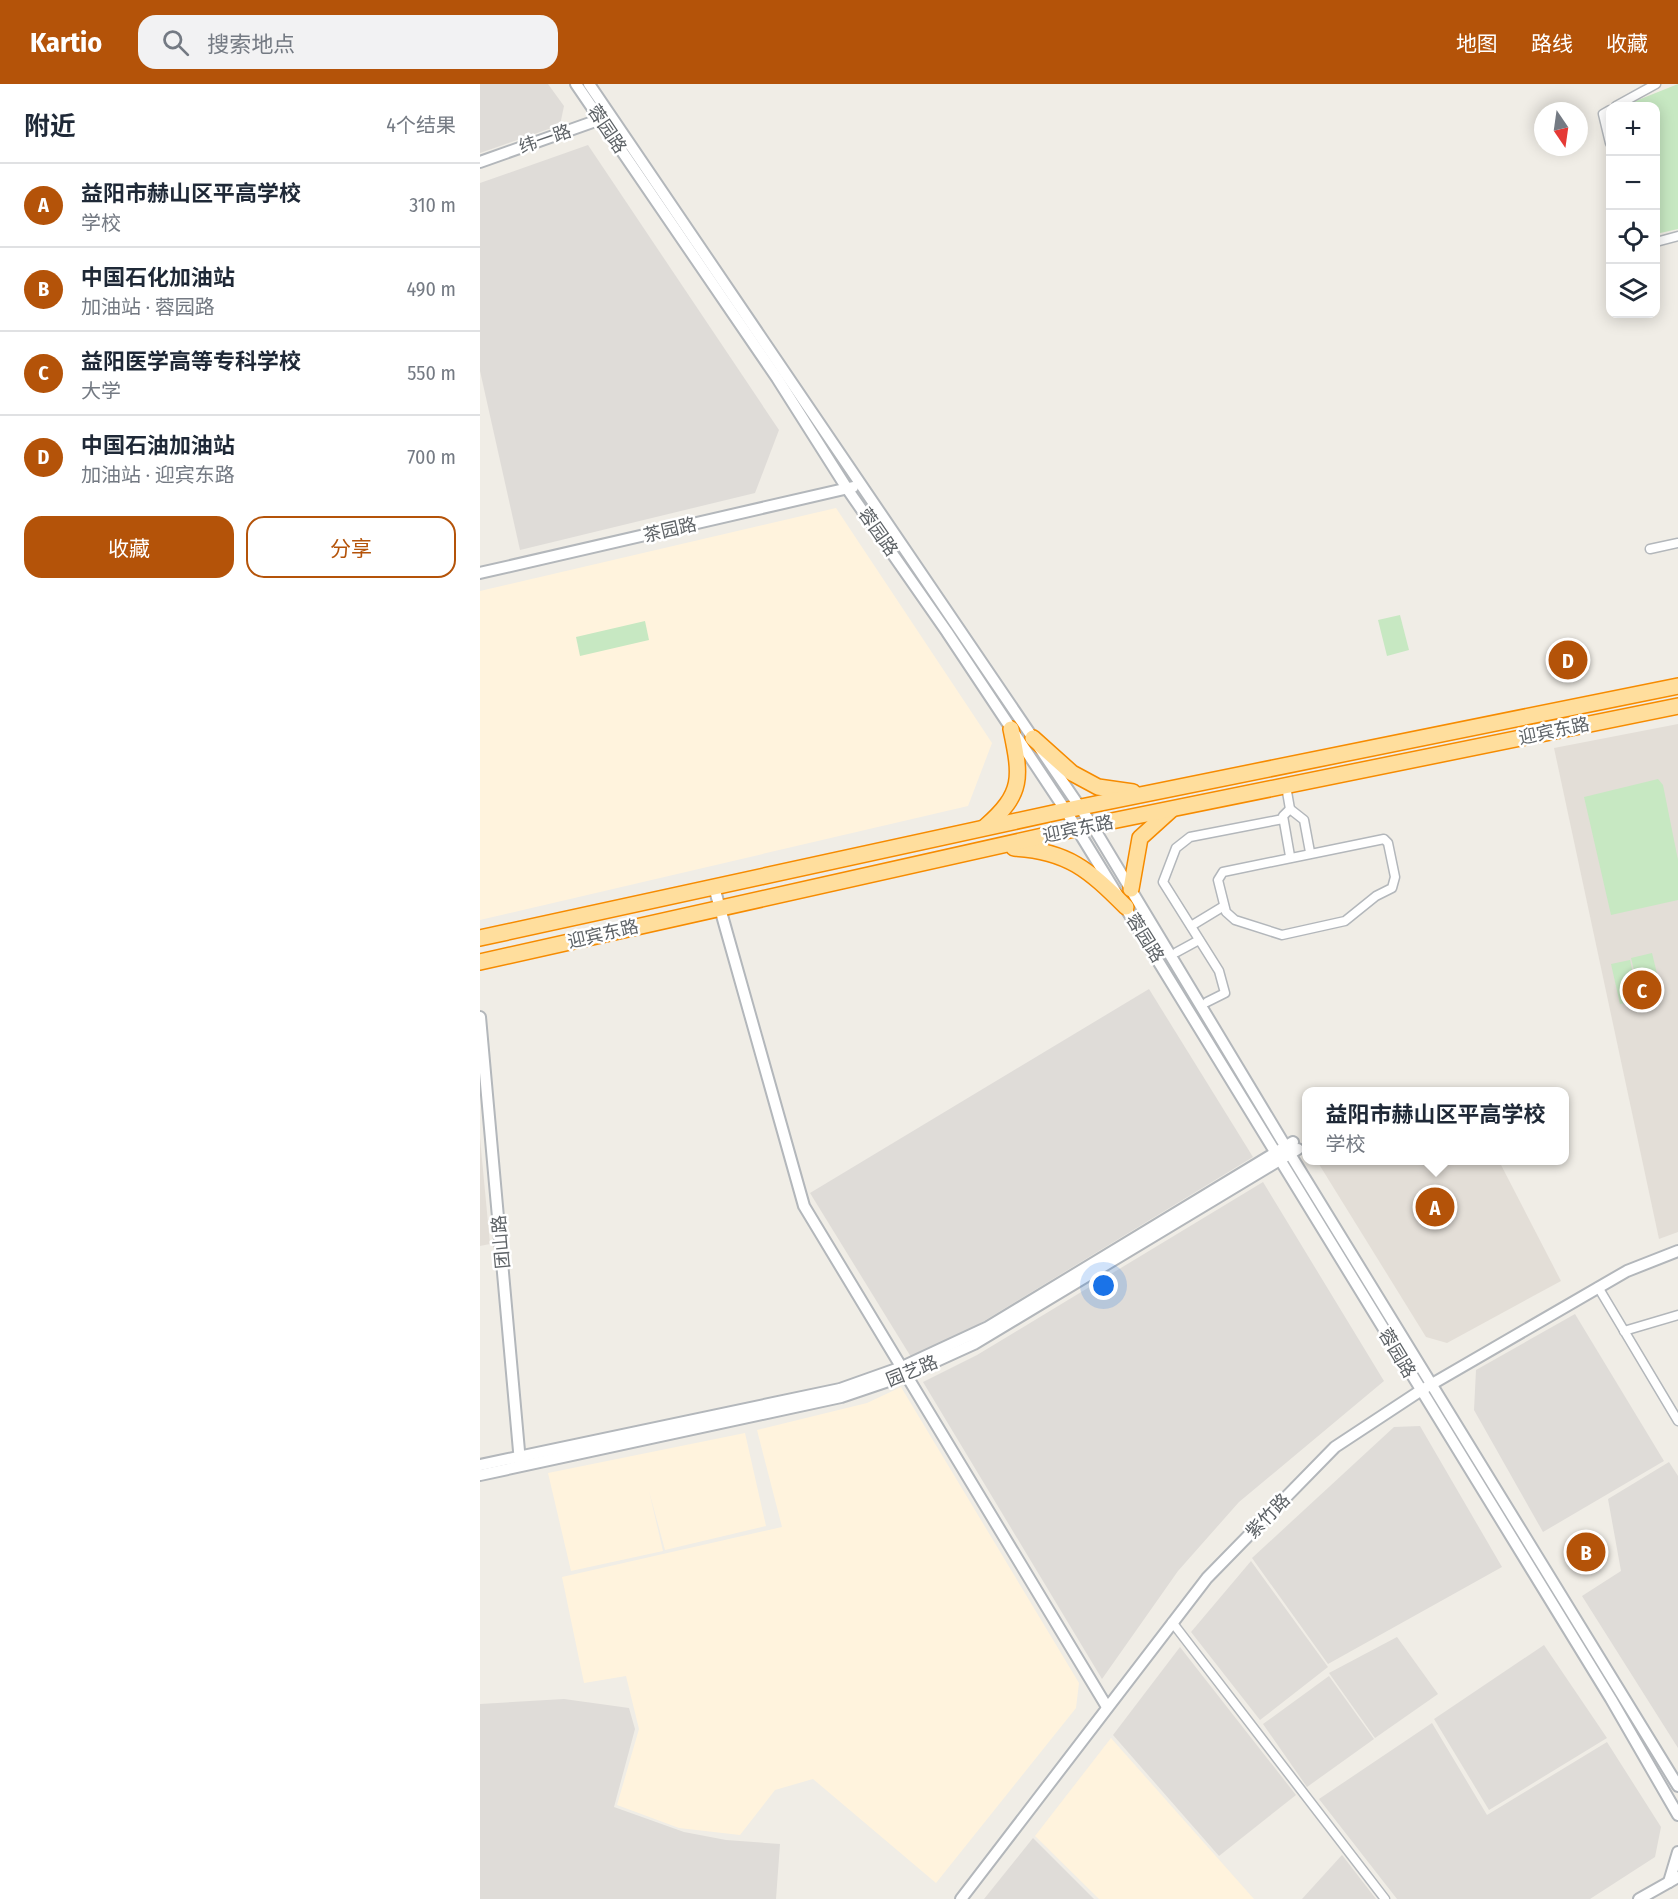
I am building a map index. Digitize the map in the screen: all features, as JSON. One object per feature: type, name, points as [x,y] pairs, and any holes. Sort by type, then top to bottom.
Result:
[{"type":"highway","name":"迎宾东路","points":[[480,938],[1144,794],[1678,686]]},
{"type":"highway","name":"迎宾东路","points":[[480,962],[1092,825],[1678,706]]},
{"type":"highway","points":[[1525,717],[1530,736]]},
{"type":"highway","points":[[1011,729],[1018,764],[1016,791],[1002,812],[981,829],[990,848],[1041,849],[1068,859],[1097,878],[1126,907]]},
{"type":"highway","points":[[1033,738],[1072,773],[1098,787],[1144,794]]},
{"type":"highway","points":[[1185,786],[1189,806]]},
{"type":"highway","points":[[1131,889],[1140,838],[1172,810]]},
{"type":"street","name":"蓉园路","points":[[576,84],[604,117],[1033,738],[1074,809],[1076,829],[1287,1150],[1420,1391],[1598,1679],[1677,1813]]},
{"type":"street","name":"蓉园路","points":[[589,84],[604,117],[777,378],[848,490],[1011,729],[1074,809],[1092,825],[1287,1150],[1433,1384],[1678,1786]]},
{"type":"street","points":[[1623,102],[1656,84]]},
{"type":"street","name":"纬一路","points":[[480,162],[604,117]]},
{"type":"street","points":[[1660,241],[1678,236]]},
{"type":"street","name":"茶园路","points":[[480,573],[848,490],[859,484]]},
{"type":"street","points":[[1650,549],[1678,543]]},
{"type":"street","points":[[1286,786],[1290,809],[1304,820],[1310,852]]},
{"type":"street","points":[[1207,1002],[1225,993],[1219,972],[1163,882],[1176,848],[1190,837],[1283,819],[1290,809]]},
{"type":"street","points":[[1283,819],[1290,856]]},
{"type":"street","points":[[1384,839],[1388,843],[1395,878],[1392,888],[1376,896],[1345,921],[1282,935],[1235,920],[1226,912],[1218,880],[1223,872],[1290,856],[1384,839]]},
{"type":"street","points":[[714,887],[797,1190],[804,1206],[1107,1707]]},
{"type":"street","points":[[1191,926],[1224,906]]},
{"type":"street","points":[[1177,952],[1199,940]]},
{"type":"street","name":"团山路","points":[[480,1017],[520,1462]]},
{"type":"street","name":"园艺路","points":[[480,1475],[520,1462],[840,1389],[904,1371],[988,1327],[1287,1150]]},
{"type":"street","name":"紫竹路","points":[[960,1899],[1207,1578],[1335,1447],[1420,1391],[1598,1287],[1627,1271],[1678,1251]]},
{"type":"street","points":[[1598,1287],[1678,1421]]},
{"type":"street","points":[[1624,1331],[1678,1314]]},
{"type":"street","name":"园艺路","points":[[480,1466],[520,1462]]},
{"type":"street","points":[[1172,1622],[1385,1899]]},
{"type":"street","points":[[1677,1813],[1678,1827]]},
{"type":"street","points":[[1639,1899],[1675,1880],[1678,1852]]},
{"type":"shaded area","points":[[480,84],[548,84],[564,106],[560,125],[480,153]]},
{"type":"shaded area","points":[[588,145],[779,430],[755,493],[520,550],[480,371],[480,183]]},
{"type":"shaded area","points":[[836,508],[992,743],[968,806],[480,920],[480,591]]},
{"type":"shaded area","points":[[1678,724],[1678,1232],[1659,1239],[1554,748]]},
{"type":"shaded area","points":[[1149,989],[1253,1157],[971,1329],[911,1357],[810,1193]]},
{"type":"shaded area","points":[[480,1138],[490,1244],[480,1246]]},
{"type":"shaded area","points":[[1319,1165],[1501,1165],[1561,1281],[1447,1343],[1426,1337]]},
{"type":"shaded area","points":[[1263,1182],[1384,1381],[1239,1502],[1178,1571],[1102,1679],[923,1382],[977,1355]]},
{"type":"shaded area","points":[[1575,1314],[1664,1461],[1543,1532],[1474,1410],[1476,1370]]},
{"type":"shaded area","points":[[901,1387],[1079,1683],[1076,1708],[936,1883],[813,1779],[775,1790],[740,1835],[679,1828],[617,1805],[639,1729],[626,1676],[584,1683],[562,1577],[782,1527],[757,1430],[867,1403]]},
{"type":"shaded area","points":[[1420,1426],[1502,1567],[1328,1664],[1252,1558],[1394,1427]]},
{"type":"shaded area","points":[[745,1433],[766,1526],[665,1550],[649,1491],[663,1551],[571,1571],[548,1473]]},
{"type":"shaded area","points":[[1669,1462],[1678,1476],[1678,1748],[1582,1596],[1621,1571],[1608,1499]]},
{"type":"shaded area","points":[[1251,1561],[1328,1667],[1260,1720],[1191,1632]]},
{"type":"shaded area","points":[[1397,1637],[1438,1694],[1375,1738],[1329,1673]]},
{"type":"shaded area","points":[[1544,1645],[1607,1738],[1489,1810],[1434,1719]]},
{"type":"shaded area","points":[[1180,1647],[1296,1795],[1219,1856],[1113,1735]]},
{"type":"shaded area","points":[[1329,1676],[1374,1739],[1307,1787],[1263,1724]]},
{"type":"shaded area","points":[[564,1699],[629,1708],[635,1729],[614,1807],[684,1832],[726,1840],[780,1844],[776,1899],[480,1899],[480,1704]]},
{"type":"shaded area","points":[[1432,1723],[1487,1815],[1607,1742],[1661,1827],[1655,1857],[1590,1899],[1397,1899],[1319,1799]]},
{"type":"shaded area","points":[[1111,1738],[1254,1899],[1099,1899],[1035,1836]]},
{"type":"shaded area","points":[[1033,1838],[1094,1899],[984,1899]]},
{"type":"shaded area","points":[[1342,1855],[1376,1899],[1302,1899]]},
{"type":"green space","points":[[1678,84],[1678,229],[1660,233],[1660,102],[1633,102]]},
{"type":"green space","points":[[1400,615],[1409,650],[1387,656],[1378,620]]},
{"type":"green space","points":[[645,621],[649,640],[580,656],[576,637]]},
{"type":"green space","points":[[1658,779],[1663,785],[1678,860],[1678,900],[1611,915],[1584,797]]},
{"type":"green space","points":[[1652,953],[1662,994],[1641,999],[1631,958]]},
{"type":"green space","points":[[1630,960],[1639,1000],[1620,1004],[1611,964]]},
{"type":"place","name":"中国石油加油站","points":[[1568,660]]},
{"type":"place","name":"益阳医学高等专科学校","points":[[1642,990]]},
{"type":"place","name":"益阳市赫山区平高学校","points":[[1435,1207]]},
{"type":"place","name":"中国石化加油站","points":[[1586,1552]]}]
